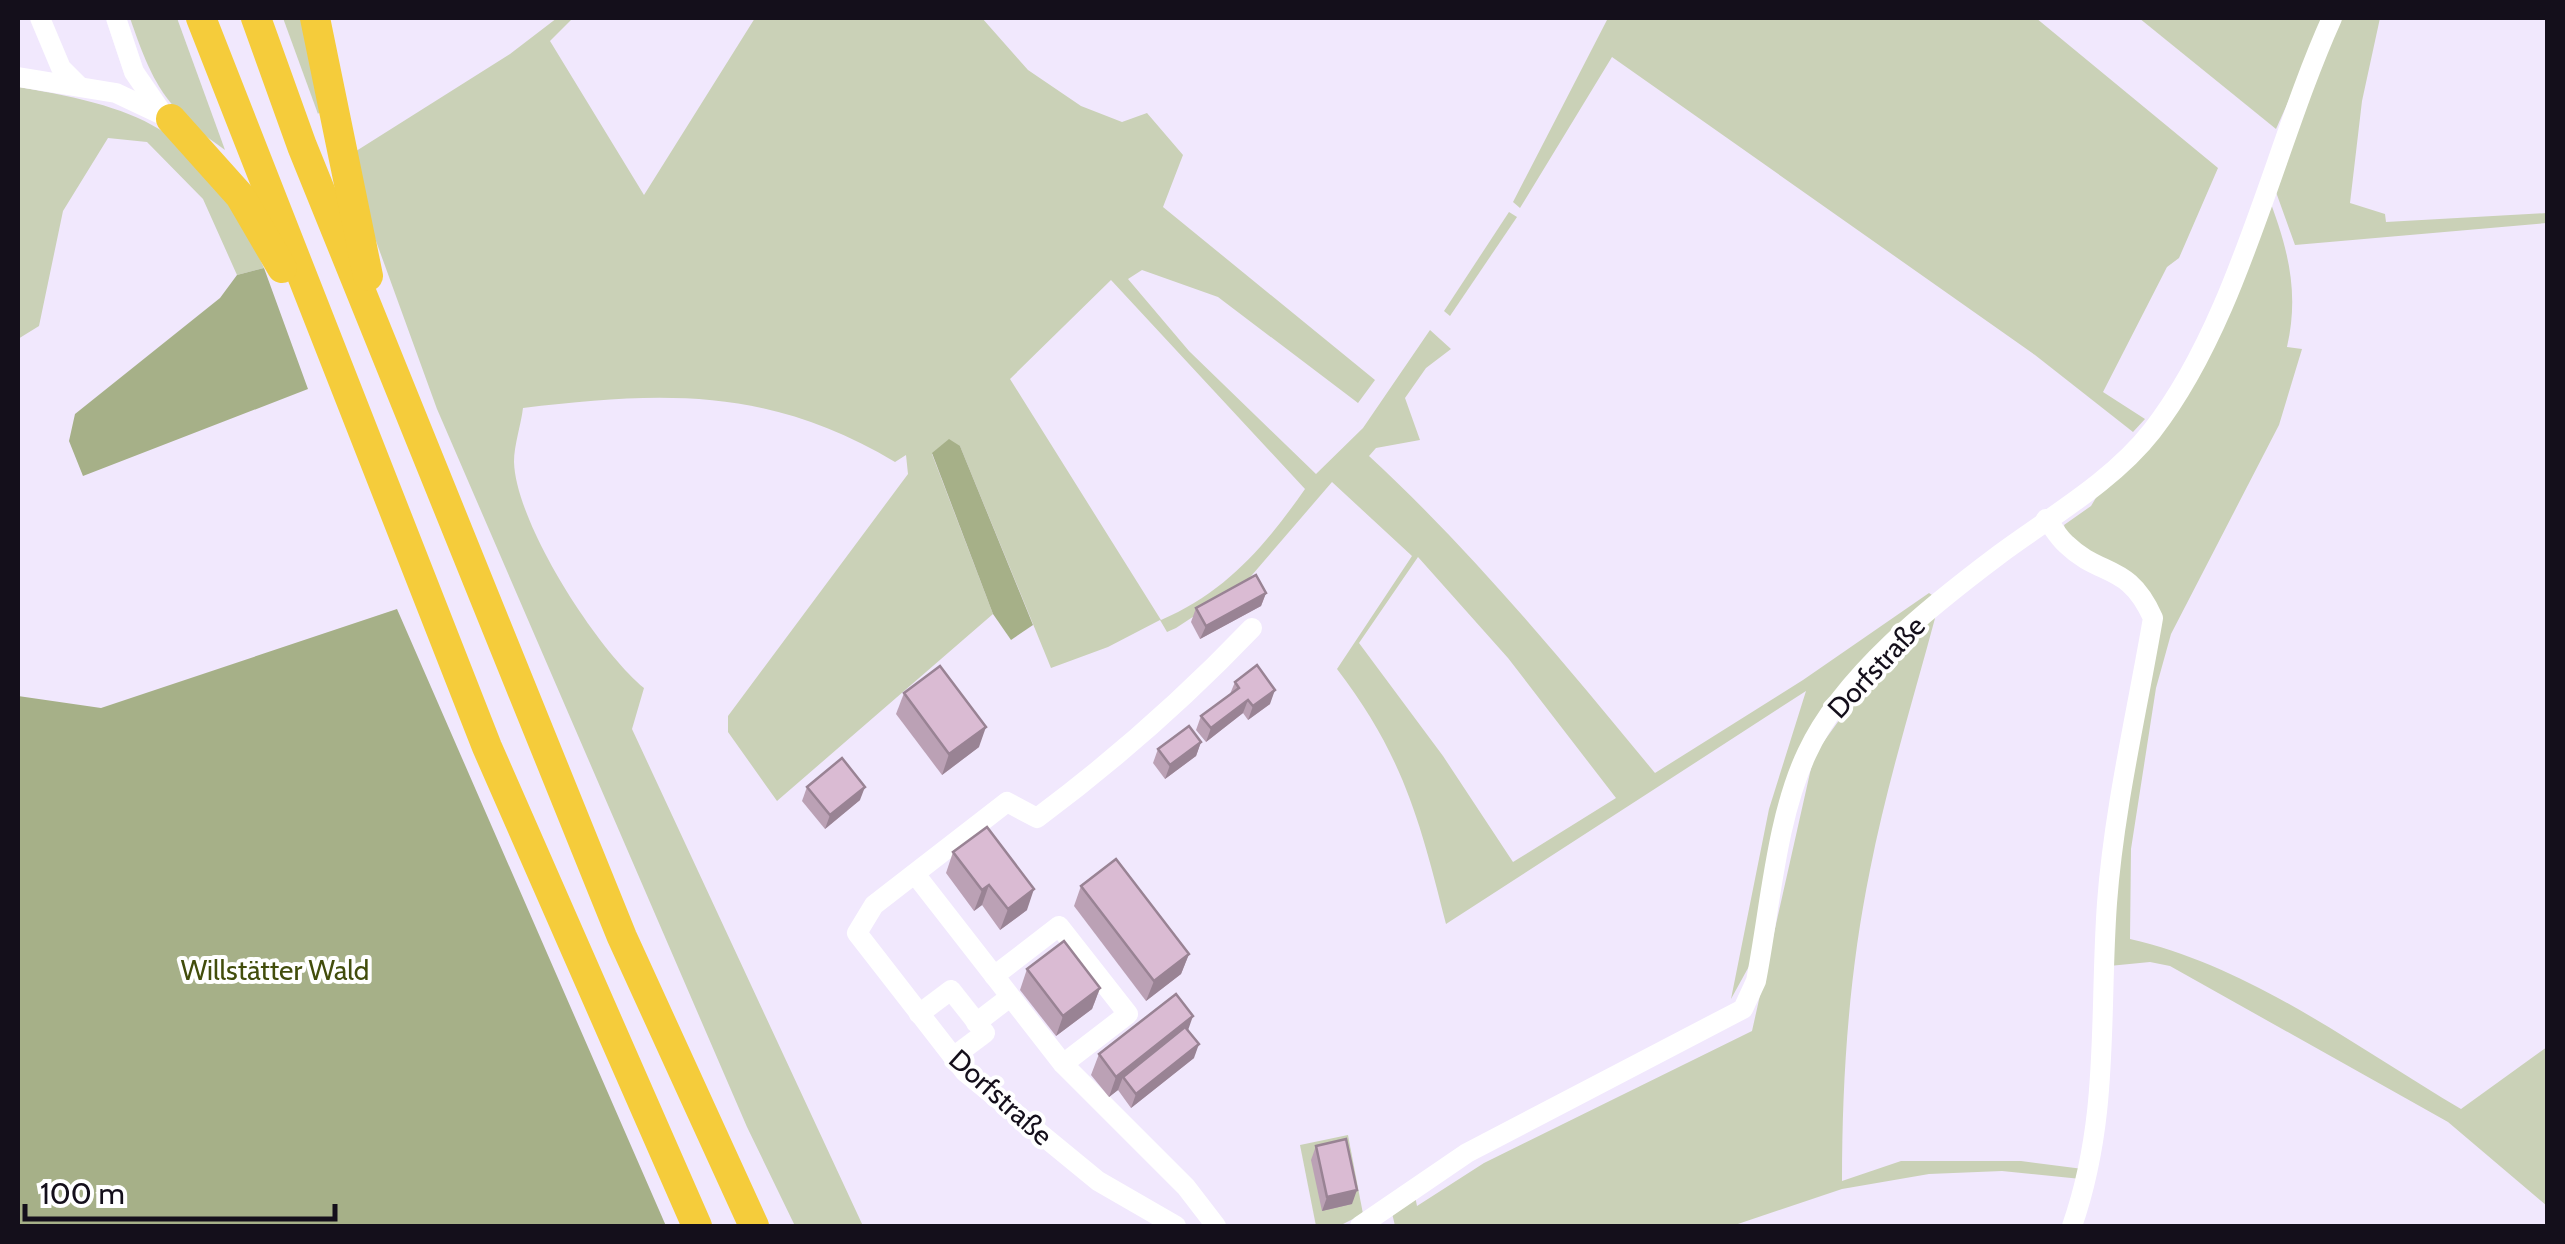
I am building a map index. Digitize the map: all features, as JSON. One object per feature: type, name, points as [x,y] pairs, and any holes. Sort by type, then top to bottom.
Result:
[{"type":"highway","points":[[201,18],[486,747],[697,1226]]},
{"type":"highway","points":[[256,18],[382,348],[622,937],[754,1226]]},
{"type":"highway","points":[[315,18],[382,348]]},
{"type":"highway","points":[[166,116],[240,196],[344,388]]},
{"type":"street","points":[[40,18],[61,68],[79,86]]},
{"type":"street","points":[[116,18],[134,72],[166,116]]},
{"type":"street","name":"Dorfstraße","points":[[1360,1226],[1483,1144],[1743,1009],[1756,981],[1792,794],[1806,753],[1823,725],[1906,631],[2097,483],[2150,434],[2192,374],[2332,18]]},
{"type":"street","points":[[18,77],[116,94],[166,116]]},
{"type":"street","points":[[2046,519],[2067,546],[2125,577],[2142,592],[2153,618],[2107,903],[2102,1100],[2092,1158],[2072,1226]]},
{"type":"street","points":[[1216,1226],[1186,1187],[1063,1064],[915,874],[1006,802],[1037,818],[1108,766],[1196,688],[1252,628]]},
{"type":"street","name":"Dorfstraße","points":[[915,874],[874,905],[857,933],[965,1072],[1098,1181],[1176,1226]]},
{"type":"street","points":[[994,976],[1059,926],[1128,1014],[1063,1064]]},
{"type":"street","points":[[920,1014],[951,990],[985,1033],[953,1057]]},
{"type":"street","points":[[976,1023],[1010,997]]},
{"type":"green space","points":[[130,18],[177,18],[225,150],[188,121],[164,93],[146,61]]},
{"type":"green space","points":[[283,18],[305,18],[322,109],[318,114]]},
{"type":"green space","points":[[557,18],[573,18],[550,41],[644,195],[755,18],[982,18],[1028,70],[1081,106],[1122,122],[1147,113],[1183,155],[1163,207],[1375,380],[1358,403],[1218,297],[1142,270],[1128,279],[1189,351],[1316,474],[1363,428],[1430,330],[1451,349],[1426,368],[1405,398],[1420,440],[1376,448],[1369,456],[1482,570],[1655,773],[1803,680],[1929,593],[1935,597],[1817,722],[1753,959],[1731,999],[1769,809],[1806,691],[1446,924],[1417,821],[1394,760],[1360,700],[1337,669],[1412,556],[1332,482],[1246,582],[1167,632],[1160,620],[1108,647],[1051,668],[960,446],[932,454],[993,614],[777,801],[728,732],[728,716],[908,474],[906,455],[895,462],[849,437],[804,420],[759,407],[715,401],[623,399],[523,408],[514,462],[529,518],[583,616],[644,688],[632,729],[863,1226],[795,1226],[747,1127],[437,409],[368,219],[353,153],[510,54]],"holes":[[[1111,280],[1305,489],[1275,530],[1225,581],[1161,620],[1010,379]],[[1418,557],[1508,658],[1616,798],[1513,862],[1443,756],[1359,643]]]},
{"type":"green space","points":[[1608,18],[2036,18],[2218,168],[2179,258],[2167,267],[2103,392],[2145,419],[2133,432],[2035,355],[1612,57],[1520,208],[1513,202]]},
{"type":"green space","points":[[2139,18],[2326,18],[2276,129]]},
{"type":"green space","points":[[2338,18],[2380,18],[2362,101],[2350,203],[2385,214],[2386,222],[2547,213],[2547,223],[2295,245],[2272,181]]},
{"type":"green space","points":[[18,87],[107,106],[171,137],[197,159],[220,187],[264,268],[237,275],[203,199],[147,142],[108,138],[63,211],[39,326],[18,339]]},
{"type":"green space","points":[[2267,193],[2292,287],[2287,347],[2302,349],[2279,425],[2171,634],[2156,688],[2131,849],[2130,939],[2175,952],[2260,988],[2461,1109],[2547,1047],[2547,1206],[2448,1122],[2170,966],[2150,962],[2109,966],[2111,903],[2156,624],[2097,558],[2066,533],[2064,525],[2091,506],[2103,486],[2170,416]]},
{"type":"green space","points":[[1509,212],[1517,217],[1450,316],[1444,311]]},
{"type":"green space","points":[[264,268],[308,389],[83,476],[69,441],[75,414],[220,298],[237,275]]},
{"type":"green space","points":[[949,439],[960,446],[1033,625],[1011,640],[993,614],[932,453]]},
{"type":"green space","name":"Willstätter Wald","points":[[397,609],[666,1226],[18,1226],[18,696],[101,708]]},
{"type":"green space","points":[[1937,611],[1884,805],[1863,909],[1848,1025],[1842,1181],[1901,1161],[2021,1161],[2083,1169],[2081,1179],[2002,1171],[1929,1174],[1842,1189],[1732,1226],[1395,1226],[1392,1213],[1415,1196],[1417,1206],[1484,1163],[1752,1031],[1814,755],[1853,701]]},
{"type":"green space","points":[[1348,1135],[1363,1214],[1339,1226],[1316,1226],[1300,1145]]},
{"type":"building","points":[[1256,575],[1266,593],[1206,626],[1196,608]]},
{"type":"building","points":[[1257,665],[1275,690],[1253,706],[1248,700],[1211,728],[1201,716],[1239,688],[1235,682]]},
{"type":"building","points":[[940,666],[986,727],[949,754],[904,693]]},
{"type":"building","points":[[1189,726],[1201,742],[1170,765],[1158,749]]},
{"type":"building","points":[[842,758],[865,787],[830,815],[807,787]]},
{"type":"building","points":[[987,827],[1034,889],[1008,909],[989,885],[982,890],[953,852]]},
{"type":"building","points":[[1116,859],[1189,954],[1154,981],[1081,886]]},
{"type":"building","points":[[1064,941],[1100,988],[1063,1016],[1027,969]]},
{"type":"building","points":[[1176,994],[1193,1016],[1116,1077],[1099,1054]]},
{"type":"building","points":[[1185,1027],[1199,1044],[1136,1094],[1123,1077]]},
{"type":"building","points":[[1346,1139],[1357,1190],[1327,1197],[1316,1146]]}]
